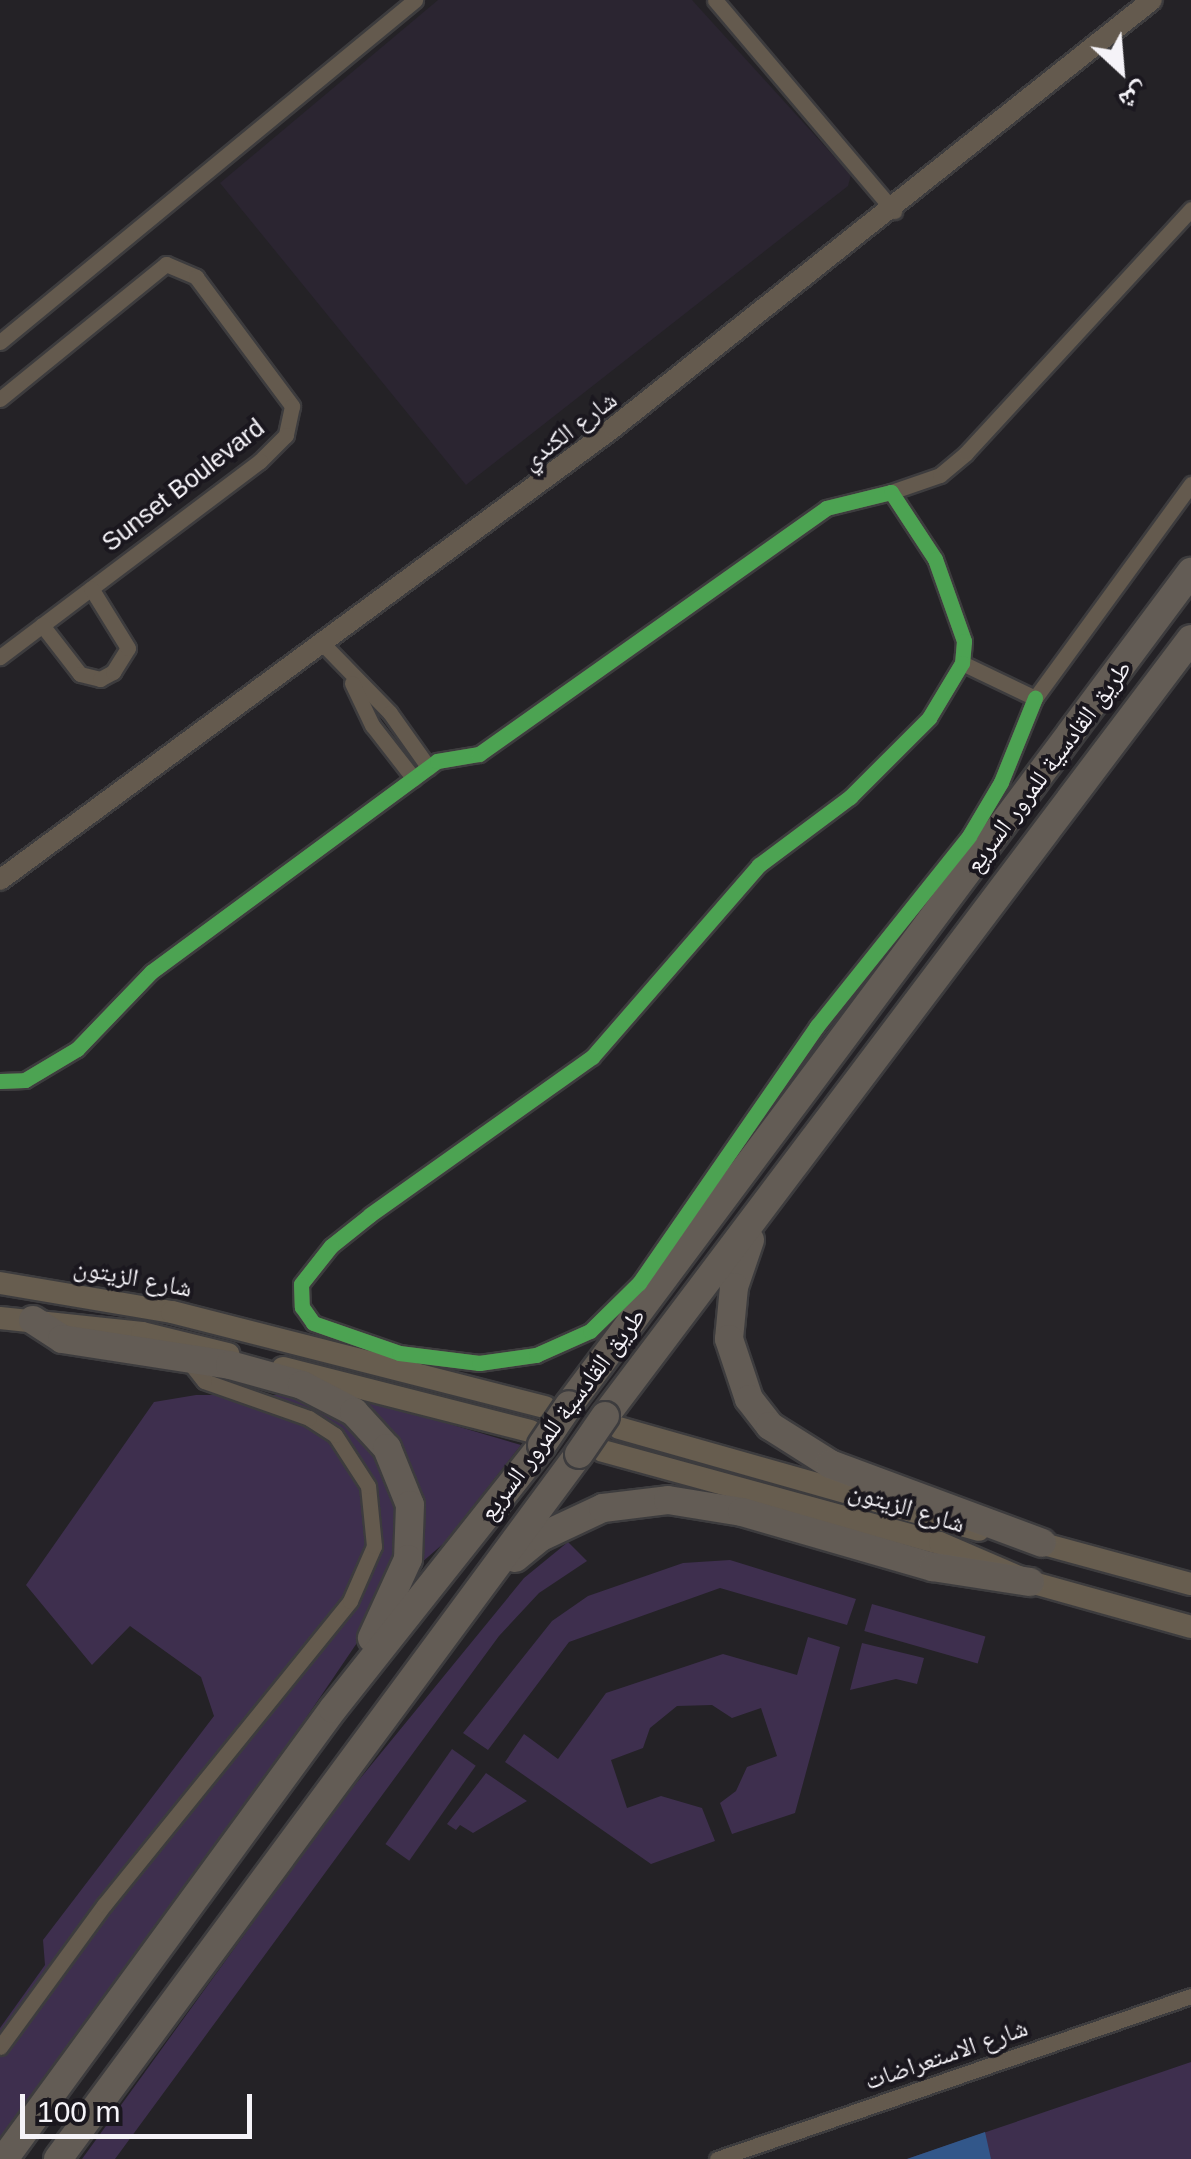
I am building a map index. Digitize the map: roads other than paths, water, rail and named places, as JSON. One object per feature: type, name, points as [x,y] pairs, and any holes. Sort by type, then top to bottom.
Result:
[{"type":"highway","name":"طريق القادسية للمرور السريع","points":[[4,2159],[557,1406],[1191,572]]},
{"type":"highway","name":"طريق القادسية للمرور السريع","points":[[58,2159],[474,1597],[591,1452],[762,1212],[1191,638]]},
{"type":"highway","points":[[762,1212],[734,1287],[729,1339],[749,1399],[770,1426],[830,1464],[1042,1543]]},
{"type":"highway","points":[[32,1320],[62,1339],[170,1350],[332,1398],[371,1429],[402,1476],[410,1504],[408,1560],[333,1709]]},
{"type":"highway","points":[[474,1597],[540,1537],[632,1501],[706,1504],[933,1567],[1030,1582]]},
{"type":"main road","name":"شارع الزيتون","points":[[0,1283],[172,1312],[557,1406]]},
{"type":"main road","points":[[172,1312],[170,1350],[536,1438]]},
{"type":"main road","points":[[0,1318],[32,1320]]},
{"type":"main road","name":"شارع الزيتون","points":[[612,1422],[1191,1584]]},
{"type":"main road","name":"شارع الزيتون","points":[[591,1452],[940,1543],[1030,1582],[1191,1628]]},
{"type":"main road","points":[[1003,1571],[978,1544],[1009,1536]]},
{"type":"street","points":[[0,342],[415,0]]},
{"type":"street","points":[[715,0],[894,211]]},
{"type":"street","name":"شارع الكندي","points":[[0,880],[324,644],[894,211],[1152,0]]},
{"type":"street","points":[[0,1082],[25,1080],[77,1049],[151,972],[429,768],[479,754],[826,508],[940,475],[966,453],[1191,209]]},
{"type":"street","name":"Sunset Boulevard","points":[[0,399],[166,264],[196,277],[292,406],[286,435],[260,461],[2,652]]},
{"type":"street","points":[[891,492],[943,576],[964,641],[962,664],[929,718],[850,797],[759,865],[592,1057],[332,1246],[301,1284],[302,1307],[312,1324],[399,1353],[479,1362],[536,1355],[590,1330],[616,1310],[818,1026],[969,836],[995,794],[1035,698],[1191,484]]},
{"type":"street","points":[[42,625],[80,674],[100,679],[113,672],[128,648],[92,588]]},
{"type":"street","points":[[324,644],[348,675],[390,713],[429,768]]},
{"type":"street","points":[[962,664],[1035,698]]},
{"type":"street","points":[[348,675],[372,725],[414,779]]},
{"type":"street","points":[[0,2048],[104,1905],[350,1602],[374,1546],[368,1486],[334,1436],[310,1418],[204,1381],[170,1350]]},
{"type":"street","name":"شارع الاستعراضات","points":[[717,2159],[1191,1996]]},
{"type":"water","points":[[985,2132],[991,2159],[907,2159]]}]
